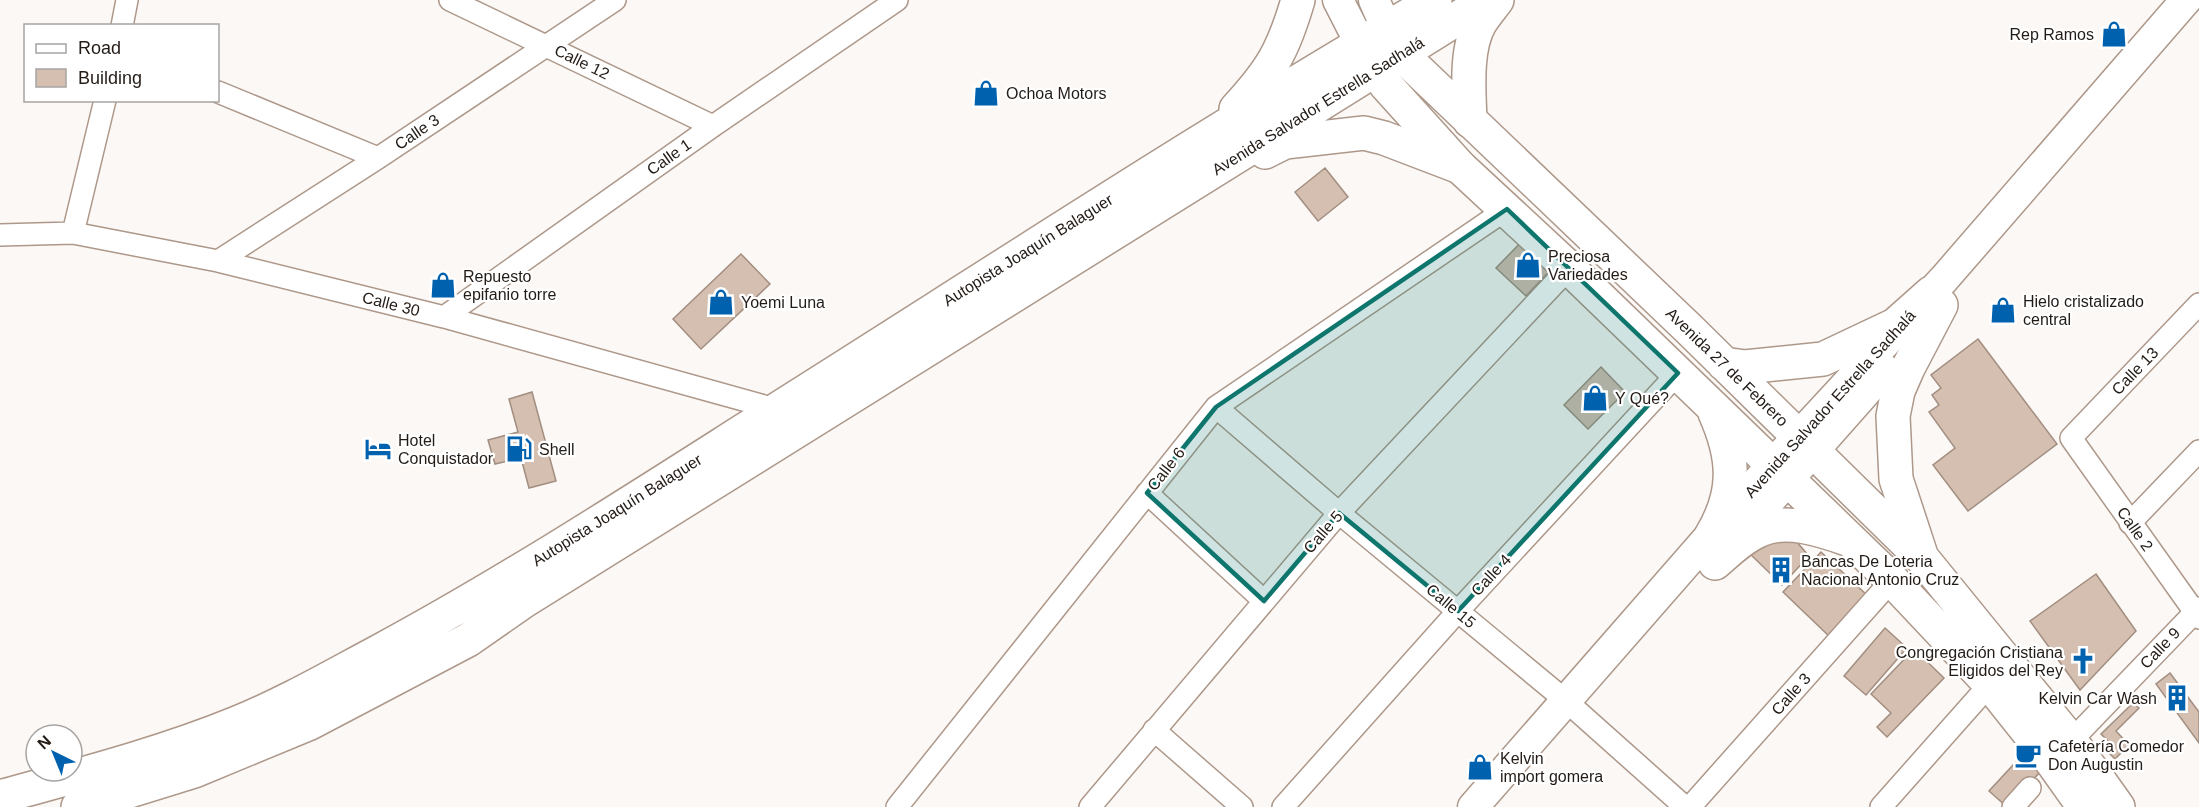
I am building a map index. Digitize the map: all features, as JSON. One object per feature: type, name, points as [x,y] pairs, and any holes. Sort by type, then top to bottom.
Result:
[{"type":"main road","points":[[1196,144],[1231,115],[1271,68],[1286,37],[1298,0]]},
{"type":"main road","points":[[1338,0],[1380,40]]},
{"type":"main road","name":"Avenida Salvador Estrella Sadhalá","points":[[1149,211],[1435,0]]},
{"type":"main road","name":"Avenida Salvador Estrella Sadhalá","points":[[1196,144],[1380,40],[1487,0]]},
{"type":"main road","points":[[1470,121],[1468,74],[1473,49],[1479,25],[1497,0]]},
{"type":"main road","name":"Avenida Salvador Estrella Sadhalá","points":[[1936,299],[2186,0]]},
{"type":"main road","name":"Avenida Salvador Estrella Sadhalá","points":[[1473,807],[1572,706],[1936,299],[2199,11]]},
{"type":"main road","name":"Avenida 27 de Febrero","points":[[1380,40],[1529,175],[1923,559],[2071,741],[2103,804]]},
{"type":"main road","name":"Avenida 27 de Febrero","points":[[1380,40],[1460,167],[1569,268],[1892,580],[1990,684],[2052,762],[2103,804]]},
{"type":"main road","points":[[1149,211],[1285,142],[1364,133],[1384,138],[1460,167]]},
{"type":"main road","name":"Autopista Joaquín Balaguer","points":[[0,797],[180,744],[237,723],[292,698],[432,623],[507,579],[775,411],[1196,144]]},
{"type":"main road","name":"Autopista Joaquín Balaguer","points":[[78,807],[194,771],[252,748],[310,723],[468,640],[524,601],[1149,211]]},
{"type":"main road","points":[[1724,364],[1745,367],[1823,359],[1894,325],[1936,299]]},
{"type":"main road","points":[[1923,559],[1896,479],[1893,416],[1898,391],[1936,299]]},
{"type":"main road","points":[[1713,408],[1728,451],[1730,474],[1729,496],[1713,549]]},
{"type":"main road","points":[[1713,549],[1744,539],[1762,529],[1783,525],[1820,530],[1848,539]]},
{"type":"main road","name":"Avenida Salvador Estrella Sadhalá","points":[[1496,807],[1572,706]]},
{"type":"street","points":[[122,24],[127,0]]},
{"type":"street","name":"Calle 12","points":[[450,0],[712,126]]},
{"type":"street","name":"Calle 3","points":[[218,261],[378,158],[615,0]]},
{"type":"street","name":"Calle 1","points":[[444,317],[712,126],[897,0]]},
{"type":"street","points":[[219,92],[378,158]]},
{"type":"street","points":[[73,233],[105,102]]},
{"type":"street","name":"Calle 6","points":[[897,807],[1216,407],[1507,209]]},
{"type":"street","name":"Calle 30","points":[[3,238],[73,233],[218,261],[444,317],[761,405],[775,411]]},
{"type":"street","name":"Calle 5","points":[[1090,807],[1339,513],[1569,268]]},
{"type":"street","name":"Calle 13","points":[[2071,438],[2199,304]]},
{"type":"street","name":"Calle 4","points":[[1283,807],[1458,611],[1678,373]]},
{"type":"street","name":"Calle 15","points":[[1216,407],[1339,513],[1572,706],[1685,807]]},
{"type":"street","name":"Calle 2","points":[[2071,438],[2130,523],[2198,613]]},
{"type":"street","points":[[2130,523],[2199,451]]},
{"type":"street","points":[[1147,493],[1264,601]]},
{"type":"street","name":"Calle 3","points":[[1690,807],[1892,580]]},
{"type":"street","name":"Calle 9","points":[[2071,741],[2198,613]]},
{"type":"street","points":[[1881,807],[1990,684]]},
{"type":"street","points":[[1154,730],[1242,807]]},
{"type":"street","points":[[2013,807],[2030,788]]},
{"type":"highlighted area","points":[[1507,209],[1678,373],[1458,611],[1339,513],[1264,601],[1147,493],[1216,407]]},
{"type":"building","points":[[1325,168],[1348,197],[1318,221],[1295,192]]},
{"type":"building","name":"Preciosa Variedades","points":[[1530,233],[1559,261],[1526,296],[1496,268]]},
{"type":"building","name":"Yoemi Luna","points":[[741,254],[770,284],[701,349],[673,319]]},
{"type":"building","points":[[1978,339],[2057,444],[1968,511],[1933,465],[1955,448],[1929,412],[1939,405],[1932,395],[1941,388],[1931,375]]},
{"type":"building","name":"Y Qué?","points":[[1601,367],[1625,392],[1588,429],[1564,405]]},
{"type":"building","name":"Shell","points":[[532,392],[556,481],[529,488],[521,458],[495,464],[488,440],[518,432],[509,399]]},
{"type":"building","name":"Bancas De Loteria Nacional Antonio Cruz","points":[[1772,539],[1795,540],[1809,556],[1782,585],[1749,553]]},
{"type":"building","points":[[1821,552],[1869,597],[1831,638],[1783,592]]},
{"type":"building","name":"Congregación Cristiana Eligidos del Rey","points":[[2096,574],[2136,631],[2080,690],[2030,621]]},
{"type":"building","points":[[1885,628],[1907,648],[1866,695],[1844,676]]},
{"type":"building","points":[[1914,649],[1944,678],[1887,737],[1877,727],[1891,713],[1871,694]]},
{"type":"building","name":"Kelvin Car Wash","points":[[2170,673],[2199,712],[2199,743],[2156,684]]},
{"type":"building","points":[[2133,703],[2139,708],[2116,731],[2129,745],[2115,759],[2105,749],[2111,744],[2101,734]]},
{"type":"building","points":[[2025,752],[2043,769],[2007,807],[1989,791]]},
{"type":"place","name":"Rep Ramos","points":[[2114,34]]},
{"type":"place","name":"Ochoa Motors","points":[[986,93]]},
{"type":"place","name":"Preciosa Variedades","points":[[1528,265]]},
{"type":"place","name":"Repuesto epifanio torre","points":[[443,285]]},
{"type":"place","name":"Yoemi Luna","points":[[721,302]]},
{"type":"place","name":"Hielo cristalizado central","points":[[2003,310]]},
{"type":"place","name":"Y Qué?","points":[[1595,398]]},
{"type":"place","name":"Hotel Conquistador","points":[[378,449]]},
{"type":"place","name":"Shell","points":[[519,449]]},
{"type":"place","name":"Bancas De Loteria Nacional Antonio Cruz","points":[[1781,570]]},
{"type":"place","name":"Congregación Cristiana Eligidos del Rey","points":[[2083,661]]},
{"type":"place","name":"Kelvin Car Wash","points":[[2177,698]]},
{"type":"place","name":"Cafetería Comedor Don Augustin","points":[[2028,755]]},
{"type":"place","name":"Kelvin import gomera","points":[[1480,767]]}]
